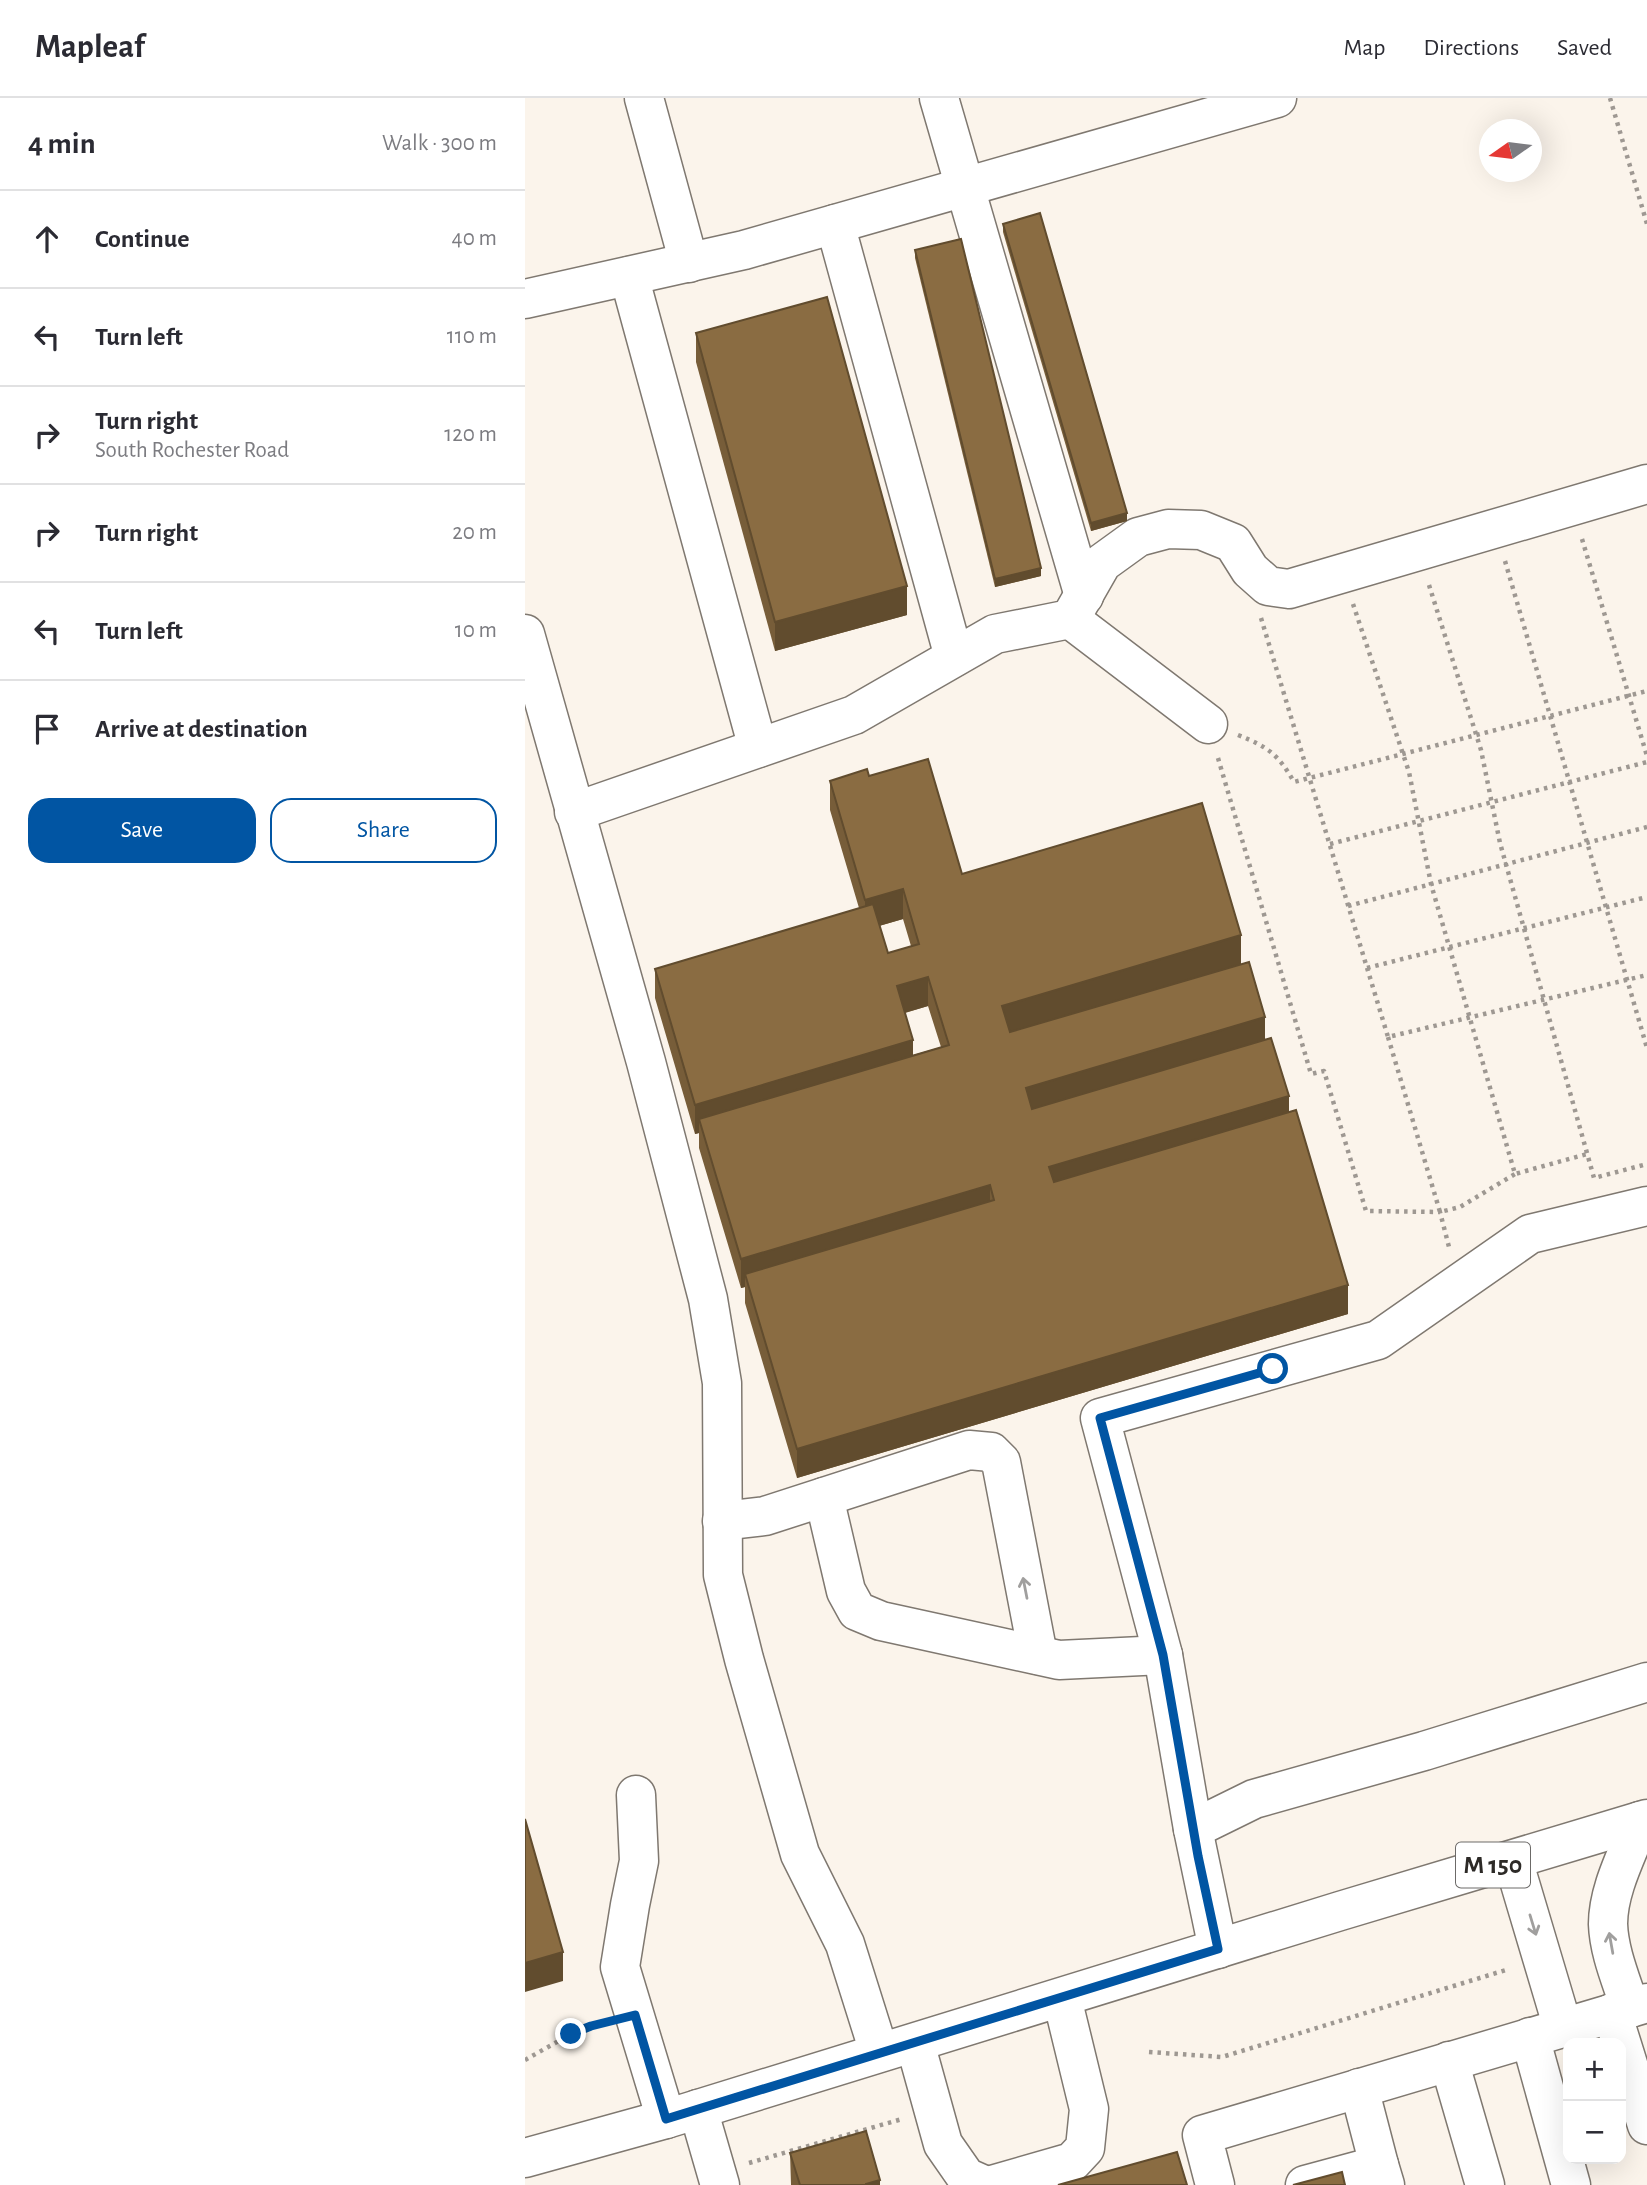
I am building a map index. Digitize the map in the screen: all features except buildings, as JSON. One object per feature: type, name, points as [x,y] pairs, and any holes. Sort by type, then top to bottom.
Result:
[{"type":"main road","points":[[643,98],[689,262]]},
{"type":"main road","points":[[939,98],[1077,608],[1208,724]]},
{"type":"main road","points":[[525,299],[744,250],[1277,98]]},
{"type":"main road","points":[[835,224],[954,657]]},
{"type":"main road","points":[[629,276],[758,748]]},
{"type":"main road","points":[[575,812],[854,715],[995,634],[1077,608],[1103,563],[1138,537],[1168,529],[1201,530],[1233,543],[1250,570],[1268,586],[1289,589],[1647,484]]},
{"type":"main road","points":[[525,634],[646,1062],[708,1299],[722,1383],[723,1575],[744,1659],[800,1854],[845,1944],[879,2052]]},
{"type":"main road","points":[[1218,1949],[1193,1829],[1163,1655],[1100,1418],[1378,1340],[1529,1234],[1647,1206]]},
{"type":"main road","points":[[722,1521],[765,1516],[969,1450],[991,1452],[1001,1462],[1038,1655]]},
{"type":"main road","points":[[824,1497],[846,1591],[857,1611],[881,1621],[1059,1660],[1163,1655]]},
{"type":"main road","points":[[1193,1829],[1254,1800],[1647,1682]]},
{"type":"main road","points":[[636,1795],[639,1861],[620,1967],[635,2015],[682,2114],[731,2175]]},
{"type":"main road","points":[[1643,1820],[1617,1881],[1608,1924],[1612,1951],[1629,2008],[1647,2125]]},
{"type":"main road","name":"M 150","points":[[525,2158],[682,2114],[1643,1820]]},
{"type":"main road","points":[[1513,1860],[1547,2033],[1571,2185]]},
{"type":"main road","points":[[992,2185],[1072,2162],[1085,2148],[1089,2109],[1062,1998]]},
{"type":"main road","points":[[1215,2185],[1202,2135],[1629,2008]]},
{"type":"main road","points":[[915,2043],[943,2144],[966,2177],[984,2185]]},
{"type":"main road","points":[[1449,2062],[1485,2185]]},
{"type":"main road","points":[[1305,2185],[1382,2175],[1359,2088]]},
{"type":"path","points":[[1610,98],[1647,224]]},
{"type":"path","points":[[1572,506],[1647,756]]},
{"type":"path","points":[[1496,530],[1647,1048]]},
{"type":"path","points":[[1419,552],[1477,735],[1506,864],[1594,1178],[1647,1164]]},
{"type":"path","points":[[1343,573],[1409,772],[1431,884],[1515,1174]]},
{"type":"path","points":[[1259,612],[1440,1212]]},
{"type":"path","points":[[1208,724],[1259,743],[1281,760],[1294,782],[1647,691]]},
{"type":"path","points":[[1208,724],[1311,1074],[1324,1071],[1366,1212],[1440,1212],[1460,1207],[1515,1174],[1587,1154]]},
{"type":"path","points":[[1330,844],[1647,762]]},
{"type":"path","points":[[1348,906],[1647,827]]},
{"type":"path","points":[[1367,968],[1647,897]]},
{"type":"path","points":[[1388,1038],[1647,975]]},
{"type":"path","points":[[1149,2052],[1223,2057],[1511,1969]]},
{"type":"path","points":[[525,2060],[571,2034],[635,2015]]},
{"type":"path","points":[[731,2175],[909,2117]]},
{"type":"route","points":[[571,2034],[635,2015],[666,2119],[1218,1949],[1198,1856],[1163,1655],[1100,1418],[1273,1369]]}]
